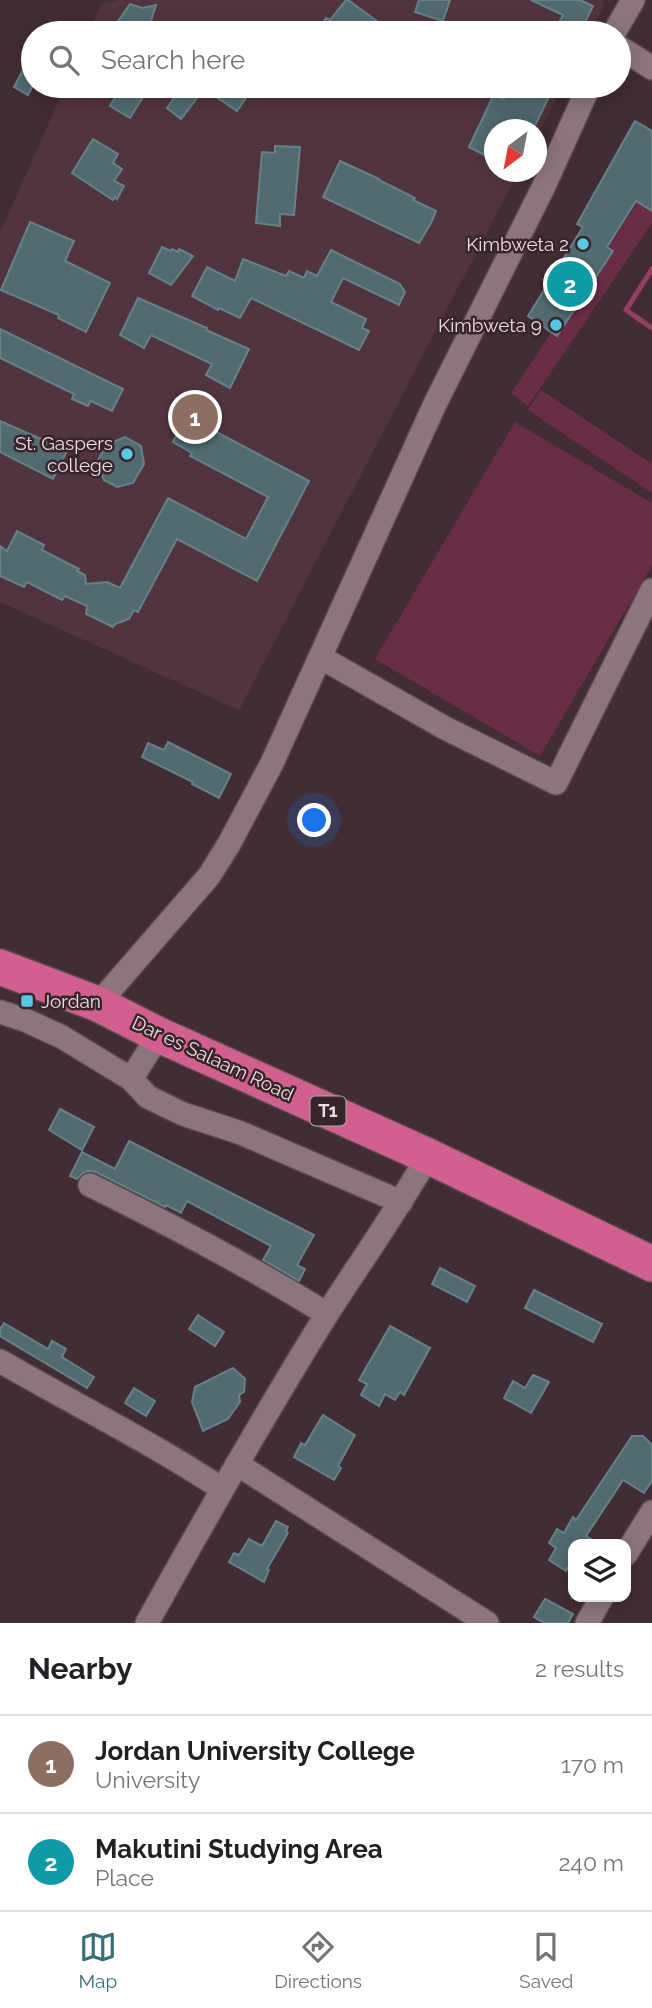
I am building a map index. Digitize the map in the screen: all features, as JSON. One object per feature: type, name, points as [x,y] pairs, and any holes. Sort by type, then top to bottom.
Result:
[{"type":"highway","name":"Dar es Salaam Road","points":[[0,967],[98,1004],[159,1035],[428,1156],[652,1264]]},
{"type":"street","points":[[621,21],[633,0]]},
{"type":"street","points":[[631,55],[652,68]]},
{"type":"street","points":[[98,1004],[209,876],[229,844],[272,763],[434,406],[544,187],[584,98]]},
{"type":"street","points":[[320,657],[445,728],[556,783],[652,590]]},
{"type":"street","points":[[0,1012],[62,1037],[131,1079],[148,1097],[183,1114],[241,1133],[401,1202]]},
{"type":"street","points":[[131,1079],[159,1035]]},
{"type":"street","points":[[147,1623],[222,1489],[327,1314],[428,1156]]},
{"type":"street","points":[[90,1185],[283,1286],[327,1314]]},
{"type":"street","points":[[0,1361],[181,1462],[222,1489]]},
{"type":"street","points":[[237,1464],[487,1623]]},
{"type":"street","points":[[631,1546],[652,1512]]},
{"type":"street","points":[[587,1623],[599,1602]]},
{"type":"shaded area","points":[[119,0],[603,0],[603,7],[596,21],[93,21],[101,4]]},
{"type":"shaded area","points":[[60,98],[557,98],[546,119],[484,119],[484,182],[513,182],[239,710],[0,602],[0,233]]},
{"type":"shaded area","points":[[652,181],[652,223],[528,406],[511,393]]},
{"type":"shaded area","points":[[541,390],[652,464],[652,493],[528,410]]},
{"type":"shaded area","points":[[515,422],[652,503],[652,565],[540,756],[375,659]]},
{"type":"building","points":[[348,0],[377,21],[324,21],[326,18],[330,20]]},
{"type":"building","points":[[419,0],[450,0],[443,21],[415,12]]},
{"type":"building","points":[[531,0],[580,0],[593,6],[586,21],[560,21],[563,15]]},
{"type":"building","points":[[130,4],[142,8],[156,5],[151,21],[118,21]]},
{"type":"building","points":[[21,73],[21,91],[14,87]]},
{"type":"building","points":[[115,98],[142,98],[130,118],[110,106]]},
{"type":"building","points":[[174,98],[197,98],[181,119],[167,108]]},
{"type":"building","points":[[218,98],[246,98],[237,111]]},
{"type":"building","points":[[492,98],[548,98],[538,119],[484,119],[484,155],[469,147]]},
{"type":"building","points":[[635,121],[652,131],[652,211],[636,201],[607,247],[613,251],[557,336],[528,316],[583,227],[577,224]]},
{"type":"building","points":[[93,139],[118,154],[113,163],[122,169],[114,181],[124,186],[117,199],[115,197],[113,200],[72,173]]},
{"type":"building","points":[[275,146],[300,147],[294,215],[280,214],[280,226],[256,223],[262,152],[275,153]]},
{"type":"building","points":[[340,161],[436,211],[419,243],[323,197]]},
{"type":"building","points":[[30,222],[74,241],[65,261],[110,283],[86,332],[58,318],[59,315],[1,290]]},
{"type":"building","points":[[162,247],[178,252],[179,249],[193,256],[171,285],[149,273]]},
{"type":"building","points":[[331,250],[400,284],[405,292],[399,305],[343,278],[331,302],[366,319],[362,328],[369,331],[359,350],[251,298],[240,318],[192,296],[207,267],[235,281],[243,259],[286,276],[289,271],[304,278],[307,271],[317,276]]},
{"type":"building","points":[[138,298],[249,349],[230,388],[206,375],[212,364],[151,335],[144,348],[120,335]]},
{"type":"building","points":[[0,329],[123,389],[112,411],[91,401],[88,406],[72,399],[74,394],[0,358]]},
{"type":"building","points":[[186,416],[309,481],[257,581],[177,539],[138,612],[134,610],[129,619],[113,627],[86,614],[87,606],[65,596],[62,600],[27,582],[24,587],[0,576],[0,546],[7,551],[17,531],[44,545],[42,550],[79,569],[77,571],[85,575],[86,584],[107,582],[120,588],[168,498],[246,539],[268,497],[190,456],[192,453],[173,442]]},
{"type":"building","points":[[0,421],[50,443],[53,438],[69,447],[53,479],[0,452]]},
{"type":"building","points":[[125,437],[141,446],[144,464],[133,483],[117,487],[104,480],[97,462],[106,445]]},
{"type":"building","points":[[168,742],[231,774],[219,798],[142,757],[148,743],[164,750]]},
{"type":"building","points":[[60,1109],[94,1127],[82,1150],[49,1130]]},
{"type":"building","points":[[129,1141],[314,1235],[297,1265],[305,1269],[299,1281],[263,1260],[271,1246],[187,1201],[181,1213],[96,1172],[88,1171],[77,1179],[70,1176],[82,1152],[115,1169]]},
{"type":"building","points":[[440,1268],[475,1286],[467,1302],[432,1284]]},
{"type":"building","points":[[534,1290],[602,1324],[593,1342],[525,1308]]},
{"type":"building","points":[[198,1315],[224,1332],[215,1346],[189,1329]]},
{"type":"building","points":[[4,1323],[48,1349],[52,1341],[66,1349],[62,1357],[94,1377],[87,1388],[0,1336]]},
{"type":"building","points":[[390,1326],[430,1348],[404,1395],[400,1392],[395,1400],[385,1394],[379,1406],[361,1395],[367,1384],[359,1380]]},
{"type":"building","points":[[233,1368],[245,1379],[244,1392],[239,1395],[240,1402],[228,1419],[203,1431],[192,1402],[195,1387]]},
{"type":"building","points":[[533,1375],[549,1382],[531,1413],[504,1398],[513,1381],[525,1388]]},
{"type":"building","points":[[134,1388],[155,1401],[146,1416],[125,1403]]},
{"type":"building","points":[[323,1415],[355,1435],[338,1466],[341,1468],[334,1480],[294,1457],[301,1443],[305,1445]]},
{"type":"building","points":[[632,1436],[643,1436],[652,1445],[652,1481],[644,1493],[623,1480],[586,1536],[591,1539],[568,1539],[566,1571],[549,1560],[556,1548],[549,1543],[557,1529],[564,1533],[573,1517],[576,1520]]},
{"type":"building","points":[[276,1521],[288,1527],[288,1533],[267,1569],[269,1570],[264,1582],[229,1562],[234,1553],[239,1555],[249,1539],[262,1546]]},
{"type":"building","points":[[545,1599],[573,1614],[568,1623],[544,1623],[534,1617]]},
{"type":"waterway","points":[[652,269],[626,310],[652,328]]},
{"type":"place","name":"Kimbweta 2","points":[[583,244]]},
{"type":"place","name":"Makutini Studying Area","points":[[570,284]]},
{"type":"place","name":"Kimbweta 9","points":[[556,325]]},
{"type":"place","name":"Jordan University College","points":[[195,417]]},
{"type":"place","name":"St. Gaspers college","points":[[127,454]]},
{"type":"place","name":"Jordan","points":[[27,1001]]}]
